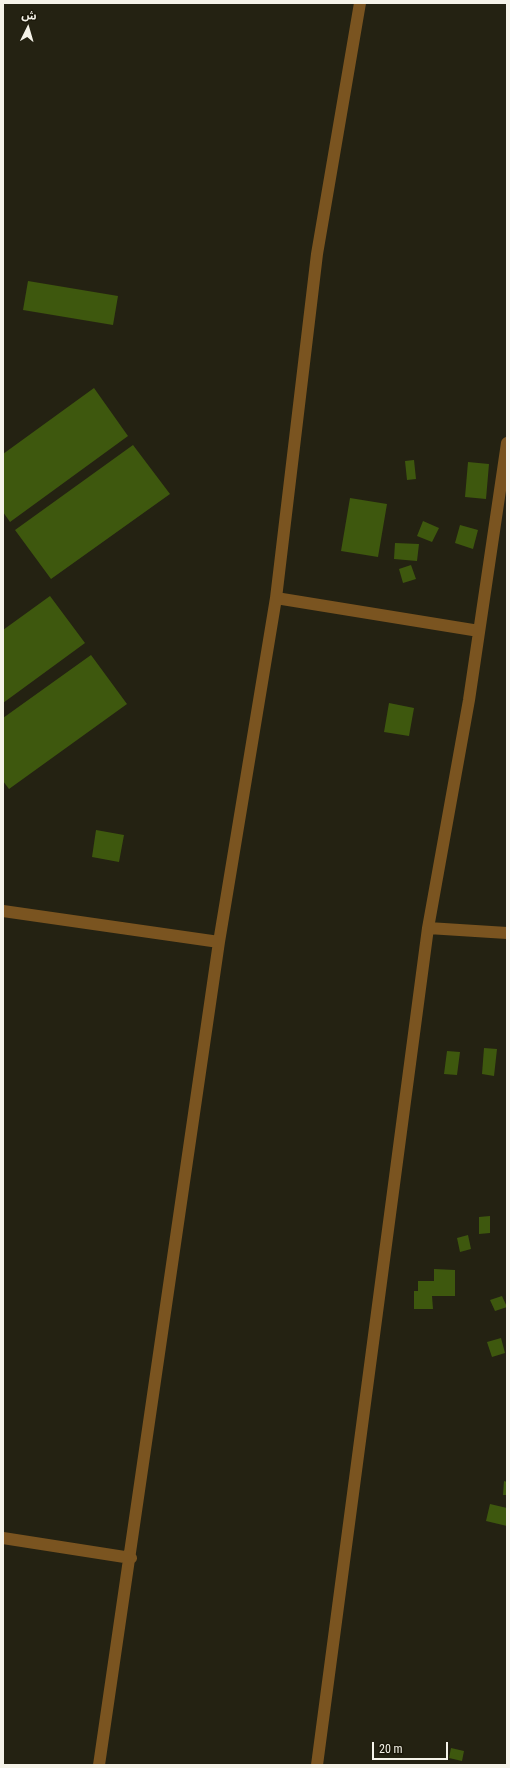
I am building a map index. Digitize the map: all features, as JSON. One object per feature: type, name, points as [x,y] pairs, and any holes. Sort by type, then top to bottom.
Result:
[{"type":"street","points":[[99,1765],[220,942],[276,598],[317,254],[360,3]]},
{"type":"street","points":[[317,1765],[428,928],[469,700],[507,443]]},
{"type":"street","points":[[276,598],[479,631]]},
{"type":"street","points":[[3,911],[220,942]]},
{"type":"street","points":[[428,928],[507,934]]},
{"type":"street","points":[[3,1538],[130,1558]]},
{"type":"building","points":[[28,281],[118,296],[113,325],[23,310]]},
{"type":"building","points":[[94,388],[128,436],[10,522],[3,512],[3,454]]},
{"type":"building","points":[[133,445],[170,494],[51,579],[15,530]]},
{"type":"building","points":[[414,460],[416,479],[407,480],[405,461]]},
{"type":"building","points":[[468,462],[489,464],[486,499],[465,497]]},
{"type":"building","points":[[350,498],[387,504],[378,557],[341,551]]},
{"type":"building","points":[[423,521],[439,528],[432,542],[417,536]]},
{"type":"building","points":[[460,525],[478,530],[473,549],[455,543]]},
{"type":"building","points":[[395,543],[419,544],[417,561],[394,559]]},
{"type":"building","points":[[411,565],[416,579],[403,583],[399,569]]},
{"type":"building","points":[[50,596],[85,643],[3,703],[3,630]]},
{"type":"building","points":[[91,655],[127,704],[9,789],[3,781],[3,718]]},
{"type":"building","points":[[389,703],[414,708],[409,736],[384,732]]},
{"type":"building","points":[[96,830],[124,835],[119,862],[92,857]]},
{"type":"building","points":[[484,1048],[497,1049],[494,1076],[482,1074]]},
{"type":"building","points":[[447,1051],[460,1052],[457,1075],[444,1074]]},
{"type":"building","points":[[490,1216],[490,1233],[479,1234],[479,1217]]},
{"type":"building","points":[[468,1235],[471,1249],[460,1252],[457,1238]]},
{"type":"building","points":[[434,1269],[455,1270],[455,1296],[432,1296],[433,1309],[414,1309],[414,1291],[418,1291],[418,1281],[434,1281]]},
{"type":"building","points":[[502,1296],[507,1307],[495,1311],[490,1300]]},
{"type":"building","points":[[501,1338],[505,1353],[492,1357],[487,1342]]},
{"type":"building","points":[[504,1481],[507,1482],[507,1495],[503,1495]]},
{"type":"building","points":[[490,1504],[507,1508],[507,1526],[486,1521]]},
{"type":"building","points":[[451,1748],[464,1751],[462,1761],[449,1758]]}]
